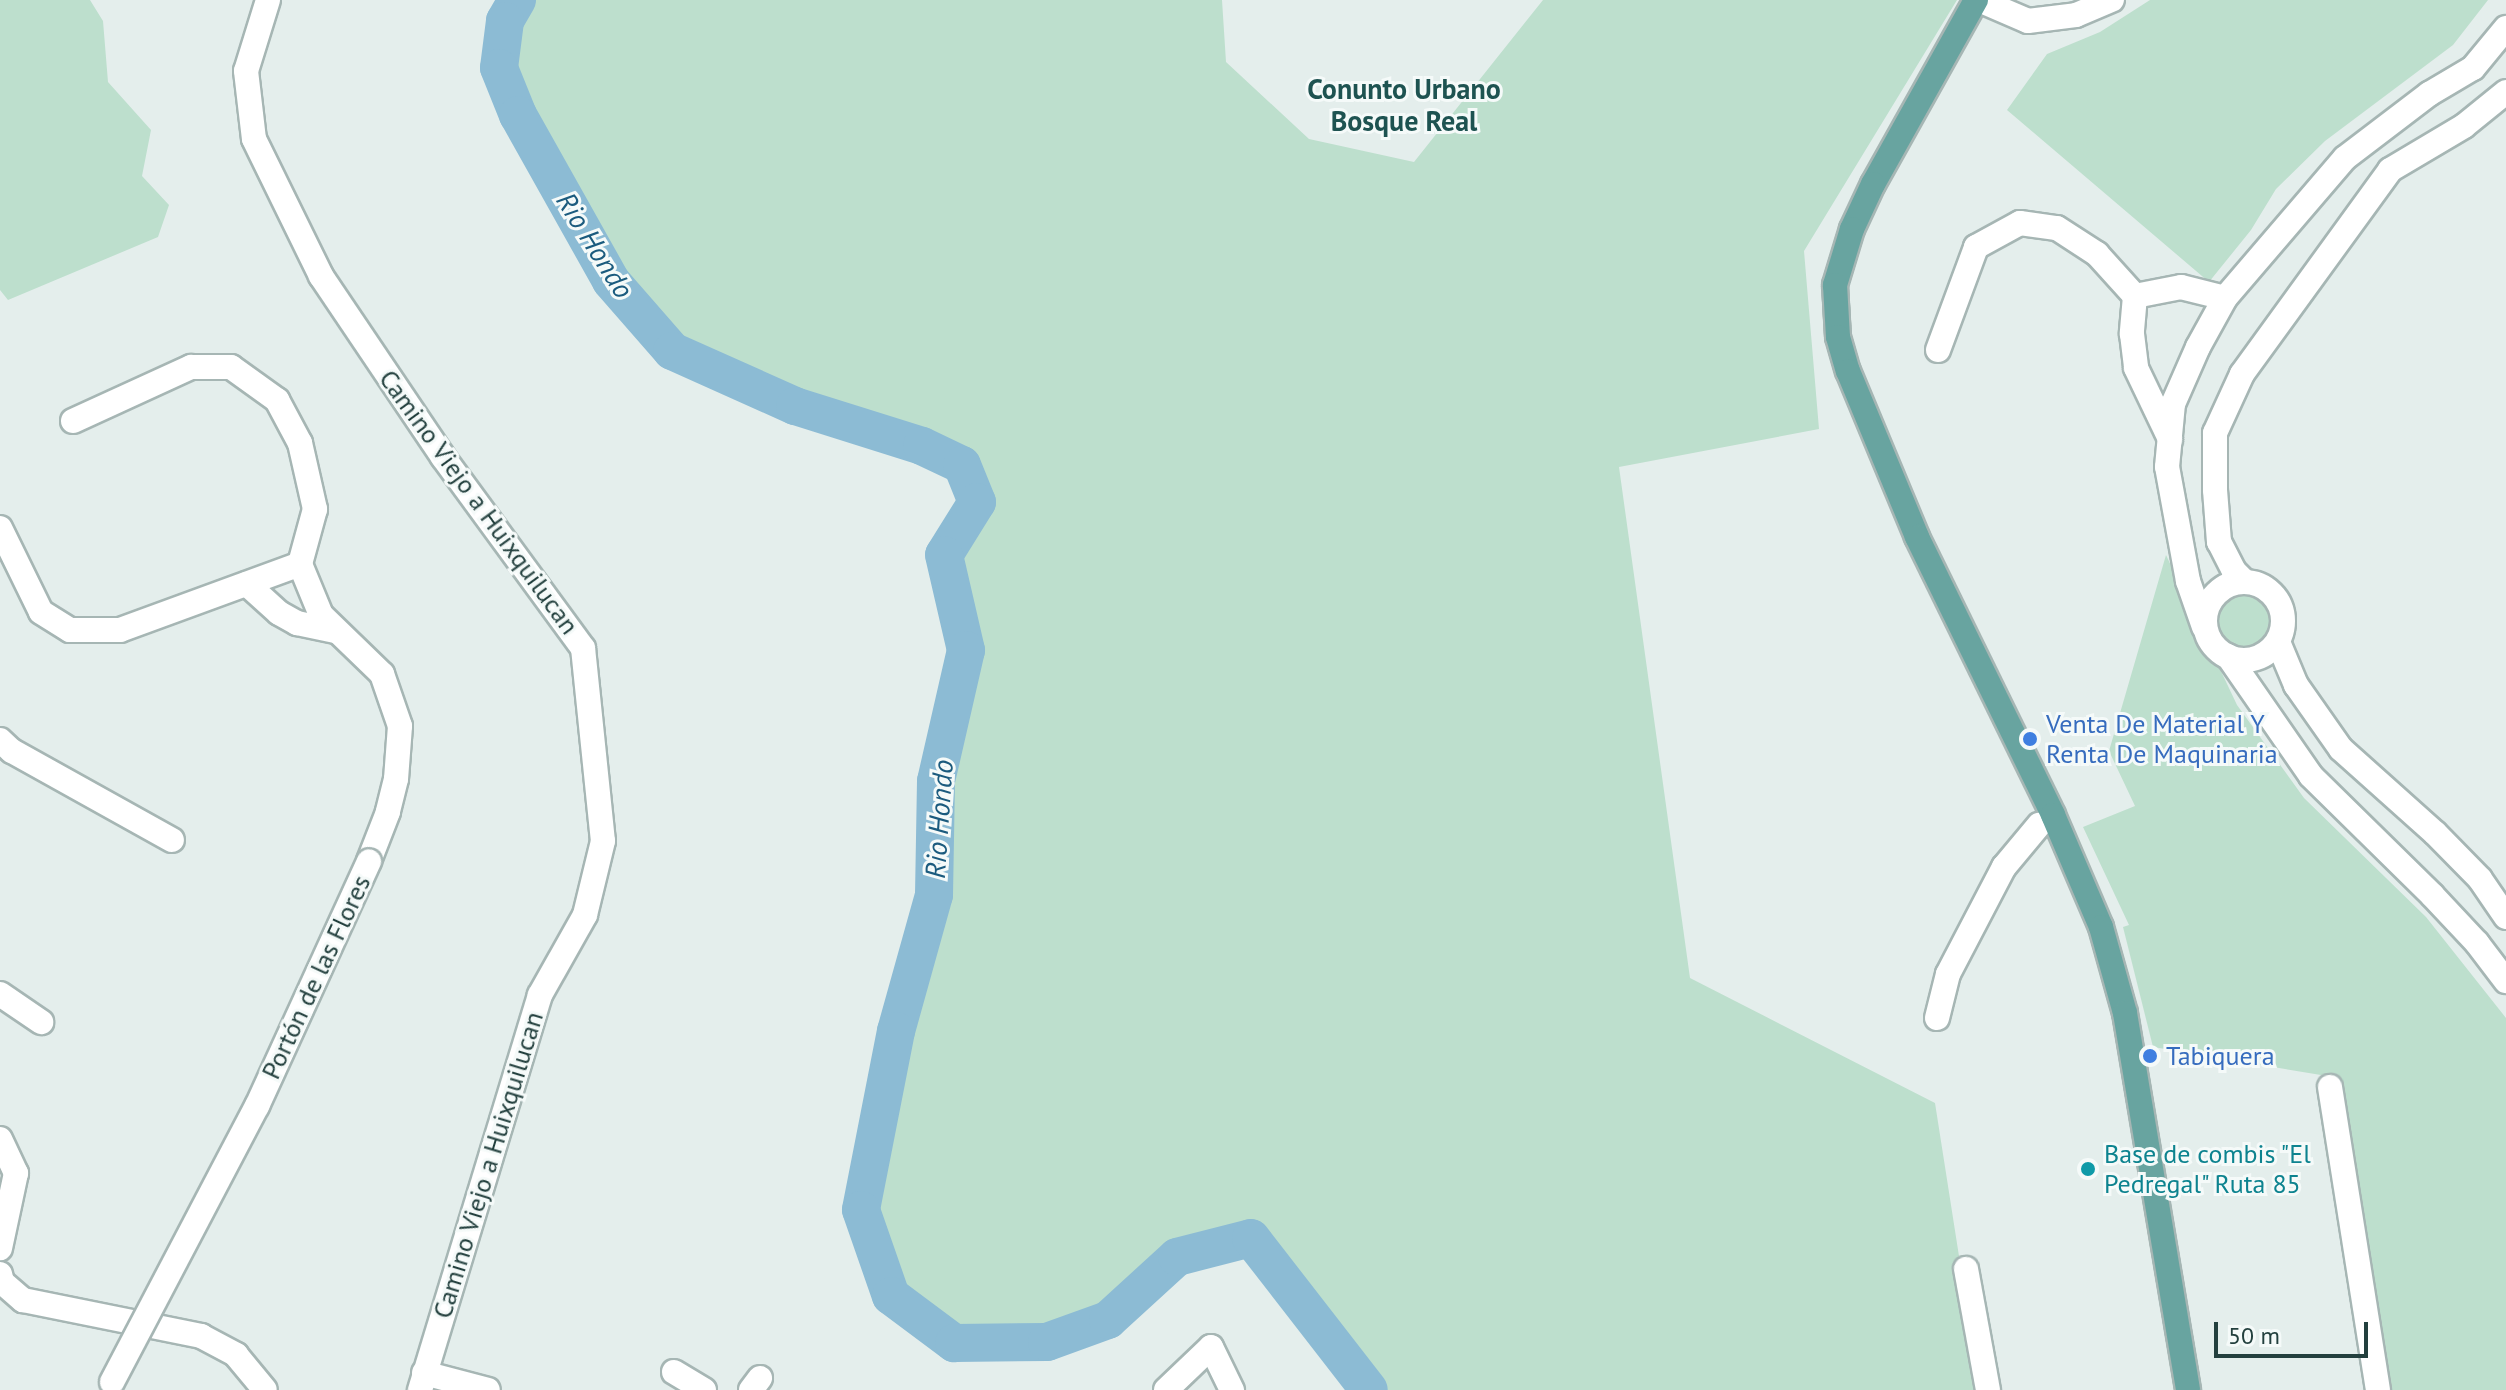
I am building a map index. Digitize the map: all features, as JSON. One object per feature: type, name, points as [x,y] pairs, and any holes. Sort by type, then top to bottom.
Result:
[{"type":"main road","points":[[1978,0],[1873,184],[1852,229],[1835,285],[1838,337],[1848,371],[1917,537],[2053,815],[2101,927],[2125,1013],[2188,1390]]},
{"type":"street","name":"Camino Viejo a Huixquilucan","points":[[268,0],[246,71],[254,139],[321,276],[443,457],[583,648],[603,841],[585,915],[540,995],[422,1382]]},
{"type":"street","points":[[1978,0],[2028,21],[2076,15],[2112,0]]},
{"type":"street","points":[[2506,28],[2473,68],[2429,94],[2345,158],[2225,298],[2173,404],[2167,467],[2176,526],[2204,627],[2212,644],[2228,656],[2311,776],[2459,924],[2506,981]]},
{"type":"street","points":[[2245,582],[2234,571],[2219,542],[2215,490],[2215,433],[2242,374],[2390,170],[2464,126],[2506,92]]},
{"type":"street","points":[[1938,350],[1976,247],[2020,223],[2057,228],[2097,254],[2135,296],[2132,334],[2136,368],[2170,439]]},
{"type":"street","points":[[2135,296],[2181,287],[2225,298]]},
{"type":"street","points":[[0,528],[41,612],[70,630],[120,630],[300,564],[315,509],[300,443],[277,400],[231,367],[191,367],[73,421]]},
{"type":"street","name":"Portón de las Flores","points":[[110,1386],[257,1106],[369,861],[388,812],[396,779],[400,726],[382,674],[321,615],[300,564]]},
{"type":"street","points":[[2204,627],[2204,610],[2213,595],[2227,585],[2245,582],[2261,586],[2274,597],[2282,611],[2284,627],[2278,642],[2256,658],[2228,656]]},
{"type":"street","points":[[247,584],[288,618],[335,631]]},
{"type":"street","points":[[2278,642],[2296,685],[2341,749],[2462,861],[2506,917]]},
{"type":"street","points":[[0,740],[12,751],[172,840]]},
{"type":"street","points":[[1937,1018],[1948,974],[2004,867],[2039,825]]},
{"type":"street","points":[[0,994],[41,1022]]},
{"type":"street","points":[[2330,1087],[2378,1390]]},
{"type":"street","points":[[0,1139],[16,1173],[0,1248]]},
{"type":"street","points":[[1966,1269],[1988,1390]]},
{"type":"street","points":[[0,1274],[2,1282],[23,1300],[201,1336],[236,1355],[265,1390]]},
{"type":"street","points":[[1166,1390],[1211,1347],[1232,1390]]},
{"type":"street","points":[[674,1372],[704,1390]]},
{"type":"street","points":[[422,1382],[488,1390]]},
{"type":"green space","points":[[0,0],[90,0],[103,21],[108,82],[151,130],[142,176],[169,205],[158,237],[8,300],[0,290]]},
{"type":"green space","points":[[531,0],[1222,0],[1226,62],[1309,139],[1414,162],[1543,0],[1957,0],[1804,251],[1819,429],[1619,467],[1690,978],[1935,1103],[1980,1390],[1384,1390],[1256,1225],[1170,1246],[1102,1310],[1045,1331],[958,1331],[901,1289],[874,1209],[908,1034],[946,897],[948,783],[978,651],[957,557],[990,504],[972,456],[926,435],[799,395],[679,342],[621,275],[530,110],[512,67],[517,25]]},
{"type":"green space","points":[[2150,0],[2488,0],[2453,45],[2325,141],[2276,189],[2251,230],[2209,282],[2007,110],[2047,54],[2100,32]]},
{"type":"green space","points":[[2166,555],[2237,705],[2304,798],[2426,917],[2506,1018],[2506,1390],[2388,1390],[2339,1078],[2153,1047],[2123,927],[2129,925],[2083,827],[2135,806],[2109,751]]},
{"type":"green space","points":[[2244,591],[2265,600],[2274,621],[2265,642],[2244,651],[2223,642],[2214,621],[2223,600]]},
{"type":"waterway","name":"Rio Hondo","points":[[517,0],[505,21],[499,68],[518,115],[611,281],[672,351],[795,406],[922,446],[962,465],[977,502],[944,555],[966,650],[936,781],[934,895],[896,1031],[861,1210],[891,1296],[954,1343],[1047,1342],[1108,1320],[1177,1257],[1251,1238],[1369,1390]]},
{"type":"place","name":"Venta De Material Y Renta De Maquinaria","points":[[2030,739]]},
{"type":"place","name":"Tabiquera","points":[[2150,1056]]},
{"type":"place","name":"Base de combis \"El Pedregal\" Ruta 85","points":[[2088,1169]]},
{"type":"district","name":"Conunto Urbano Bosque Real","points":[[1404,105]]}]
